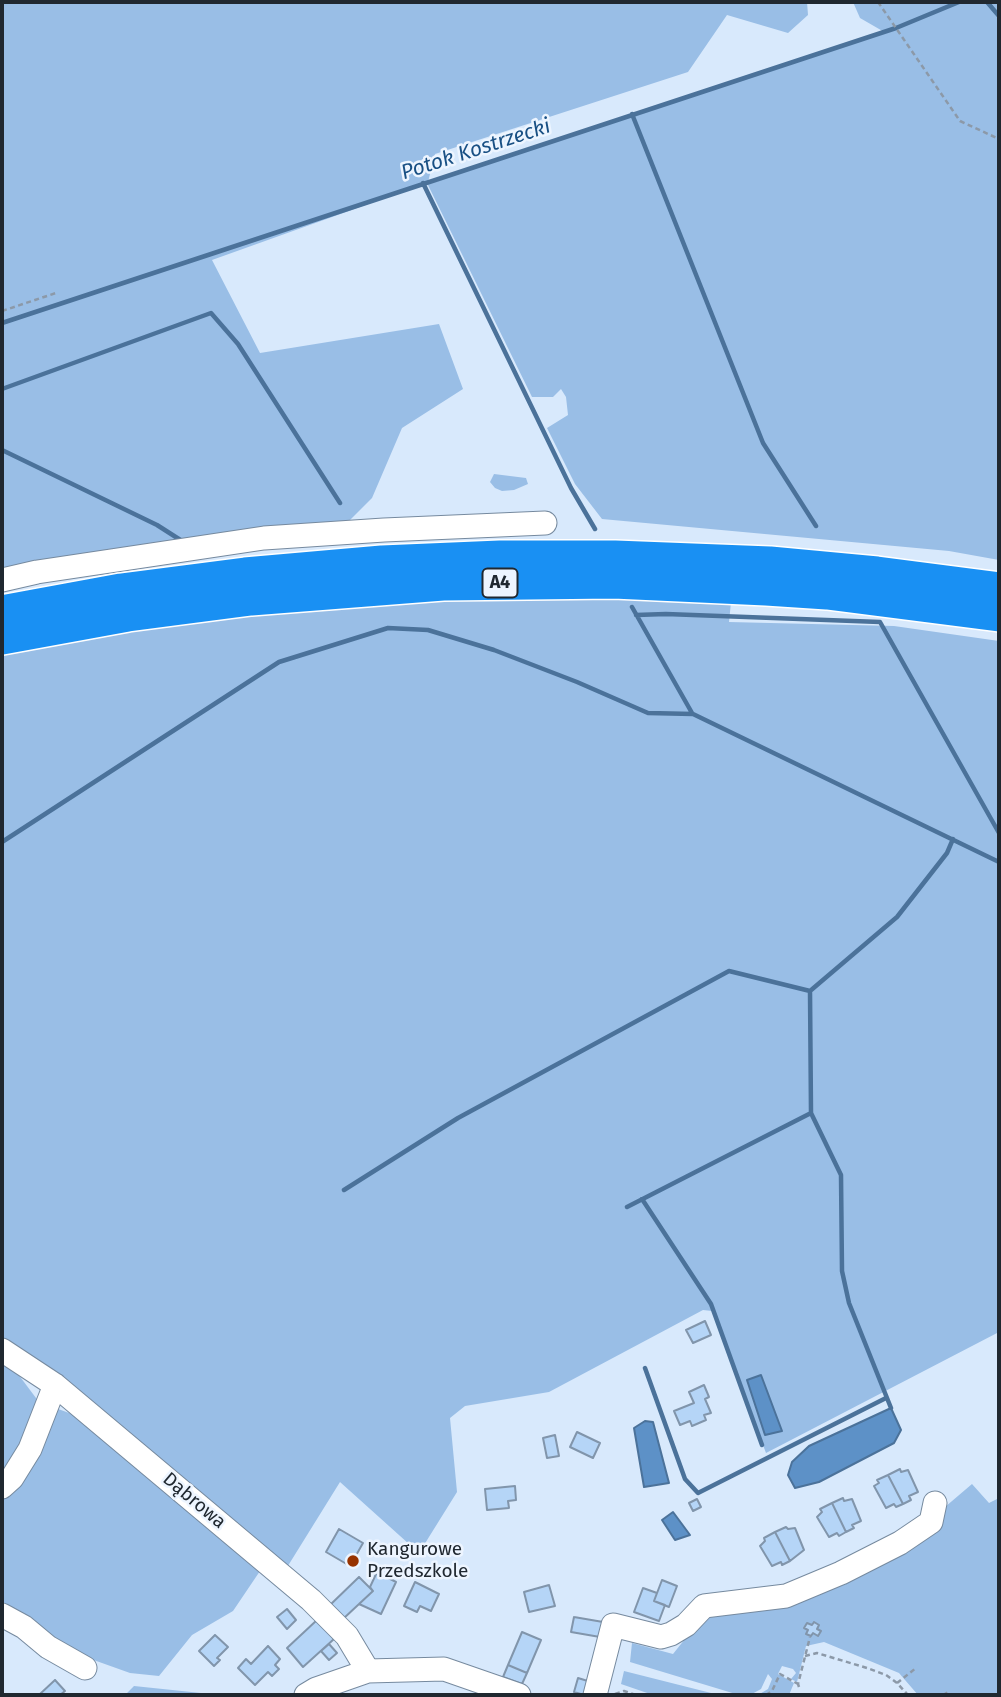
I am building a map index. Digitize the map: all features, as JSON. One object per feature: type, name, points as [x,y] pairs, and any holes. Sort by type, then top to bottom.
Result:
[{"type":"highway","name":"A4","points":[[2,612],[121,590],[246,574],[382,562],[500,557],[626,557],[770,563],[877,573],[999,589]]},
{"type":"highway","name":"A4","points":[[2,638],[128,615],[251,599],[468,584],[614,582],[766,589],[827,593],[999,615]]},
{"type":"street","points":[[2,580],[50,570],[264,538],[545,523]]},
{"type":"street","name":"Dąbrowa","points":[[2,1350],[55,1385],[311,1600],[347,1636],[368,1671]]},
{"type":"street","points":[[2,1487],[12,1478],[30,1450],[55,1385]]},
{"type":"street","points":[[595,1695],[613,1625],[661,1637],[685,1625],[704,1606],[786,1596],[841,1573],[900,1543],[931,1522],[935,1503]]},
{"type":"street","points":[[2,1615],[24,1627],[48,1647],[85,1668]]},
{"type":"street","points":[[306,1695],[368,1671],[444,1669],[519,1695]]},
{"type":"path","points":[[878,2],[960,121],[999,139]]},
{"type":"path","points":[[2,311],[56,293]]},
{"type":"path","points":[[766,1695],[772,1691],[780,1674],[798,1686],[810,1637]]},
{"type":"path","points":[[805,1656],[817,1653],[840,1658],[886,1675],[908,1695]]},
{"type":"path","points":[[897,1683],[916,1668]]},
{"type":"path","points":[[612,1695],[624,1691],[636,1695]]},
{"type":"path","points":[[943,1695],[950,1692]]},
{"type":"shaded area","points":[[2,2],[807,2],[808,15],[788,33],[727,15],[688,72],[435,154],[428,182],[886,33],[860,18],[853,2],[999,2],[999,560],[949,551],[602,519],[575,484],[547,428],[568,415],[566,397],[561,389],[553,397],[532,397],[427,183],[212,260],[260,353],[439,324],[463,389],[402,428],[372,498],[343,527],[2,572]]},
{"type":"shaded area","points":[[494,474],[526,478],[528,484],[514,490],[502,491],[490,482]]},
{"type":"shaded area","points":[[611,596],[731,602],[729,622],[894,626],[999,641],[999,1332],[766,1453],[712,1311],[703,1310],[549,1392],[465,1406],[450,1418],[457,1492],[419,1553],[340,1482],[286,1569],[57,1372],[2,1339],[2,653],[105,633],[296,610],[440,599]]},
{"type":"shaded area","points":[[2,1364],[18,1374],[39,1402],[80,1417],[260,1571],[233,1611],[192,1635],[159,1676],[130,1673],[88,1658],[2,1607]]},
{"type":"shaded area","points":[[761,1375],[782,1431],[765,1435],[747,1380]]},
{"type":"shaded area","points":[[891,1408],[901,1430],[894,1443],[819,1482],[795,1488],[788,1475],[792,1462],[809,1446]]},
{"type":"shaded area","points":[[645,1421],[653,1422],[669,1483],[644,1487],[634,1428]]},
{"type":"shaded area","points":[[972,1484],[989,1503],[999,1498],[999,1695],[918,1695],[899,1673],[824,1642],[806,1646],[797,1682],[791,1679],[796,1673],[793,1669],[782,1666],[778,1674],[794,1683],[789,1695],[758,1695],[768,1689],[772,1679],[768,1674],[761,1689],[750,1695],[739,1695],[630,1662],[632,1643],[673,1654],[705,1614],[790,1603],[927,1539],[945,1514],[945,1507]]},
{"type":"shaded area","points":[[673,1512],[690,1535],[675,1540],[662,1520]]},
{"type":"shaded area","points":[[624,1671],[719,1695],[653,1695],[621,1684]]},
{"type":"shaded area","points":[[134,1686],[220,1695],[125,1695]]},
{"type":"building","points":[[705,1321],[711,1335],[693,1343],[686,1330]]},
{"type":"building","points":[[704,1385],[709,1397],[705,1399],[711,1413],[704,1415],[706,1420],[692,1426],[690,1421],[680,1425],[674,1411],[694,1403],[689,1392]]},
{"type":"building","points":[[577,1432],[600,1443],[593,1458],[570,1447]]},
{"type":"building","points":[[555,1435],[559,1456],[547,1458],[543,1438]]},
{"type":"building","points":[[900,1469],[901,1472],[908,1470],[918,1492],[909,1496],[911,1500],[903,1504],[888,1475]]},
{"type":"building","points":[[888,1475],[903,1504],[886,1508],[874,1486],[879,1483],[877,1480]]},
{"type":"building","points":[[515,1486],[516,1500],[508,1501],[509,1508],[487,1510],[485,1489]]},
{"type":"building","points":[[843,1498],[844,1501],[852,1499],[861,1521],[846,1532],[832,1503]]},
{"type":"building","points":[[697,1499],[701,1507],[693,1511],[689,1503]]},
{"type":"building","points":[[832,1503],[846,1532],[829,1537],[817,1517],[822,1512],[820,1509]]},
{"type":"building","points":[[786,1527],[795,1528],[804,1550],[790,1561],[775,1532]]},
{"type":"building","points":[[339,1529],[363,1543],[350,1566],[326,1552]]},
{"type":"building","points":[[775,1532],[790,1561],[772,1566],[760,1546],[765,1541],[764,1538]]},
{"type":"building","points":[[377,1572],[396,1582],[381,1614],[359,1604],[373,1591],[370,1587]]},
{"type":"building","points":[[359,1577],[373,1591],[343,1619],[329,1606]]},
{"type":"building","points":[[662,1580],[677,1586],[669,1607],[654,1601]]},
{"type":"building","points":[[415,1582],[439,1594],[431,1611],[420,1606],[417,1612],[404,1606]]},
{"type":"building","points":[[549,1585],[555,1606],[529,1612],[524,1592]]},
{"type":"building","points":[[643,1588],[657,1593],[654,1601],[665,1605],[659,1621],[634,1612]]},
{"type":"building","points":[[287,1609],[296,1620],[287,1629],[277,1617]]},
{"type":"building","points":[[574,1617],[603,1622],[600,1637],[571,1632]]},
{"type":"building","points":[[317,1620],[334,1639],[303,1667],[287,1648]]},
{"type":"building","points":[[814,1622],[819,1625],[817,1629],[821,1631],[818,1636],[813,1633],[811,1636],[806,1634],[808,1630],[804,1628],[807,1623],[812,1625]]},
{"type":"building","points":[[522,1632],[541,1640],[527,1673],[508,1665]]},
{"type":"building","points":[[215,1635],[228,1647],[217,1658],[220,1660],[214,1666],[199,1651]]},
{"type":"building","points":[[329,1644],[337,1653],[329,1660],[321,1651]]},
{"type":"building","points":[[268,1646],[280,1659],[275,1665],[279,1669],[272,1676],[268,1672],[255,1685],[238,1668],[246,1659],[251,1664]]},
{"type":"building","points":[[508,1665],[527,1673],[522,1684],[503,1677]]},
{"type":"building","points":[[578,1678],[591,1682],[584,1695],[574,1692]]},
{"type":"building","points":[[55,1680],[65,1691],[60,1695],[40,1694]]},
{"type":"waterway","name":"Potok Kostrzecki","points":[[2,323],[896,28],[959,2]]},
{"type":"waterway","points":[[987,2],[999,16]]},
{"type":"waterway","points":[[632,114],[763,443],[816,526]]},
{"type":"waterway","points":[[423,183],[571,488],[595,529]]},
{"type":"waterway","points":[[2,389],[211,313],[238,344],[340,503]]},
{"type":"waterway","points":[[2,450],[157,525],[182,541]]},
{"type":"waterway","points":[[632,607],[692,713]]},
{"type":"waterway","points":[[636,615],[880,622],[999,833]]},
{"type":"waterway","points":[[2,842],[279,662],[388,628],[428,630],[494,650],[648,713],[693,714],[999,862]]},
{"type":"waterway","points":[[810,991],[897,917],[947,853],[953,839]]},
{"type":"waterway","points":[[344,1190],[458,1118],[729,971],[810,991]]},
{"type":"waterway","points":[[810,991],[811,1113],[841,1175],[842,1271],[849,1303],[891,1408]]},
{"type":"waterway","points":[[627,1207],[811,1113]]},
{"type":"waterway","points":[[642,1199],[711,1304],[762,1445]]},
{"type":"waterway","points":[[645,1368],[685,1479],[698,1493],[886,1398]]},
{"type":"place","name":"Kangurowe Przedszkole","points":[[353,1561]]}]
